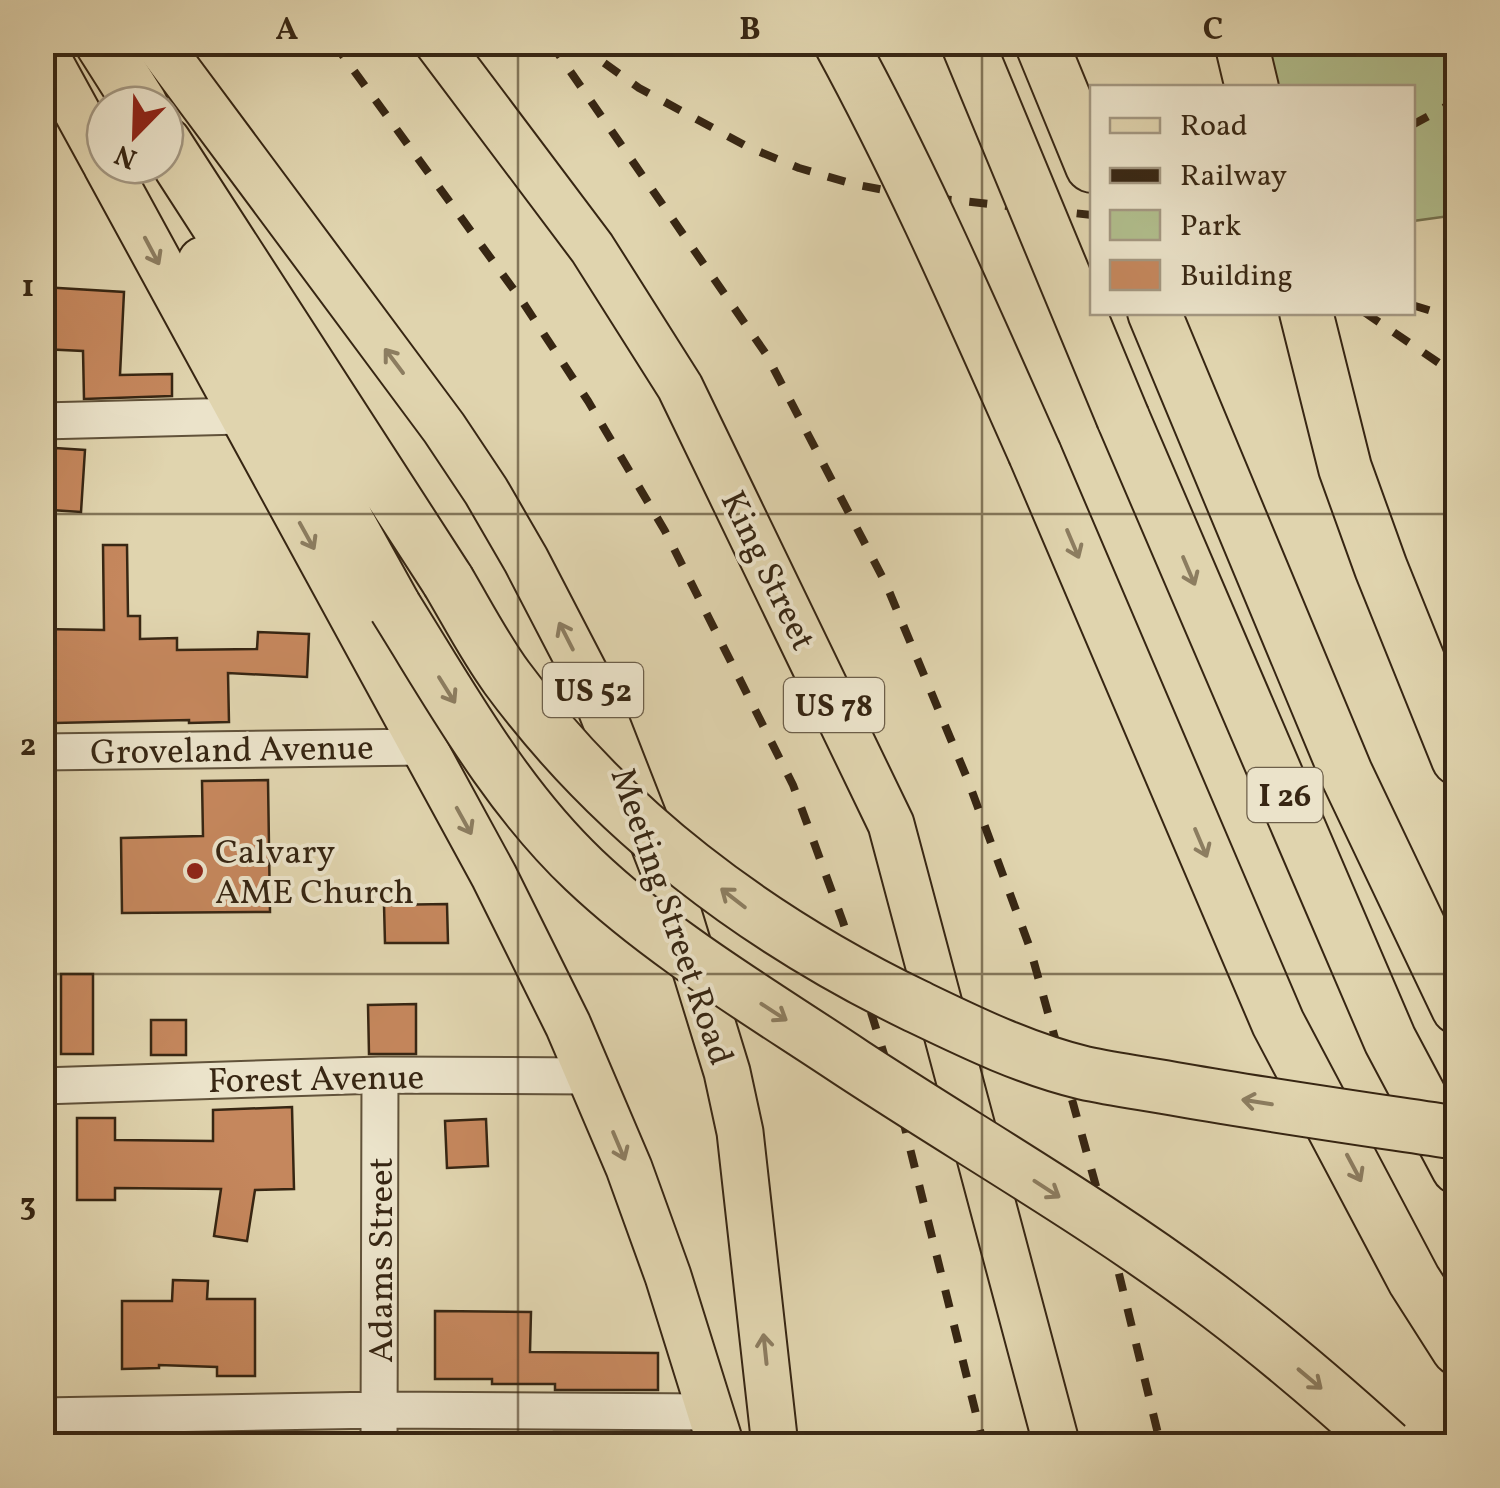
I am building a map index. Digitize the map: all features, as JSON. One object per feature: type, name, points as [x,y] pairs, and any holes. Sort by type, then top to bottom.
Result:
[{"type":"highway","points":[[76,42],[76,100]]},
{"type":"highway","points":[[101,42],[128,85]]},
{"type":"highway","points":[[840,42],[910,179],[1035,454],[1278,1023],[1414,1280],[1458,1349]]},
{"type":"highway","name":"I 26","points":[[967,42],[1123,418],[1390,1040],[1458,1168]]},
{"type":"highway","points":[[1041,42],[1090,161]]},
{"type":"highway","points":[[1241,42],[1251,85]]},
{"type":"highway","points":[[185,174],[448,581],[504,675],[568,754],[614,801],[746,908],[868,983],[994,1044],[1082,1073],[1458,1134]]},
{"type":"highway","points":[[161,185],[394,607],[502,776],[538,822],[584,870],[638,918],[726,980],[1218,1304],[1387,1446]]},
{"type":"highway","name":"I 26","points":[[1155,315],[1346,772],[1458,1008]]},
{"type":"highway","points":[[1307,315],[1345,468],[1458,759]]},
{"type":"main road","name":"Meeting Street Road","points":[[157,42],[444,428],[526,560],[594,691],[668,882],[727,1072],[740,1132],[775,1446]]},
{"type":"main road","name":"King Street","points":[[437,42],[592,248],[680,388],[892,824],[1058,1446]]},
{"type":"main road","points":[[42,48],[76,100]]},
{"type":"main road","points":[[117,185],[494,876],[568,1026],[629,1168],[716,1429]]},
{"type":"street","points":[[42,421],[241,416]]},
{"type":"street","name":"Groveland Avenue","points":[[42,752],[422,746]]},
{"type":"street","name":"Forest Avenue","points":[[42,1086],[380,1075],[590,1076]]},
{"type":"street","name":"Adams Street","points":[[379,1446],[380,1075]]},
{"type":"street","points":[[42,1416],[379,1410],[592,1428],[716,1429]]},
{"type":"green space","points":[[1241,43],[1457,43],[1457,215],[1415,221],[1415,85],[1252,85]]},
{"type":"building","points":[[42,287],[124,292],[120,375],[172,374],[172,396],[84,399],[83,351],[42,349]]},
{"type":"building","points":[[55,448],[85,450],[81,512],[51,510]]},
{"type":"building","points":[[103,545],[127,545],[128,616],[140,616],[140,639],[177,638],[177,650],[257,649],[258,632],[309,634],[307,677],[228,673],[229,722],[55,723],[55,708],[42,707],[42,629],[104,630]]},
{"type":"building","name":"Calvary AME Church","points":[[268,780],[270,912],[122,913],[121,838],[203,836],[202,781]]},
{"type":"building","points":[[447,904],[448,943],[385,943],[384,905]]},
{"type":"building","points":[[61,974],[93,974],[93,1054],[61,1054]]},
{"type":"building","points":[[416,1004],[416,1054],[369,1054],[368,1005]]},
{"type":"building","points":[[151,1020],[186,1020],[186,1055],[151,1055]]},
{"type":"building","points":[[292,1107],[294,1189],[255,1190],[247,1241],[214,1236],[221,1189],[115,1188],[115,1200],[77,1200],[77,1118],[115,1118],[115,1140],[213,1141],[213,1110]]},
{"type":"building","points":[[486,1119],[488,1166],[447,1168],[445,1121]]},
{"type":"building","points":[[173,1280],[208,1281],[207,1299],[255,1299],[255,1376],[217,1376],[217,1367],[159,1365],[122,1369],[122,1301],[172,1301]]},
{"type":"building","points":[[435,1311],[531,1312],[530,1352],[658,1353],[658,1390],[555,1390],[555,1384],[435,1379]]},
{"type":"building","points":[[554,1432],[657,1433],[657,1446],[554,1446]]},
{"type":"railway","points":[[333,42],[522,301],[588,401],[665,531],[793,785],[843,922],[897,1096],[984,1446]]},
{"type":"railway","points":[[550,42],[766,354],[886,584],[967,778],[1030,948],[1109,1233],[1161,1446]]},
{"type":"railway","points":[[575,42],[639,88],[748,147],[799,168],[915,196],[1090,215]]},
{"type":"railway","points":[[1415,123],[1458,100]]},
{"type":"railway","points":[[1415,306],[1458,319]]},
{"type":"railway","points":[[1368,315],[1458,376]]},
{"type":"place","name":"Calvary AME Church","points":[[195,871]]}]
